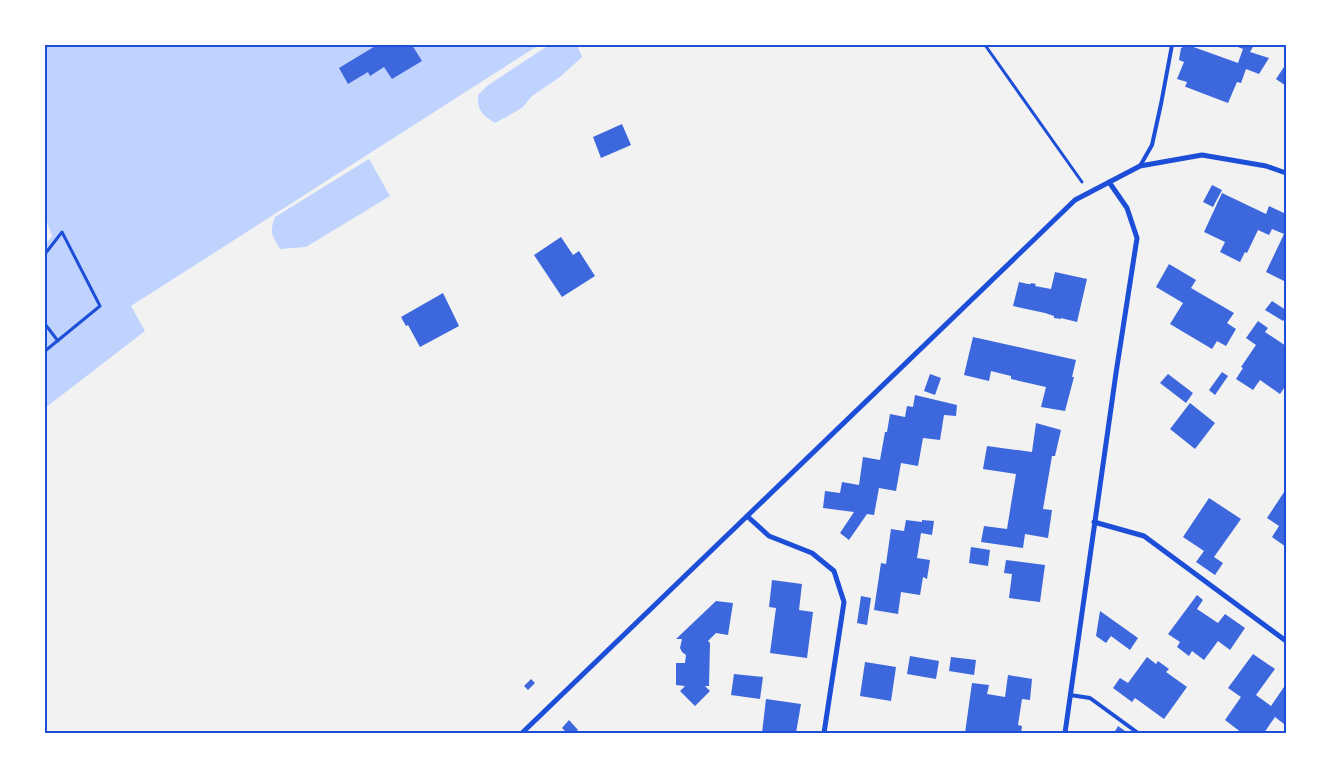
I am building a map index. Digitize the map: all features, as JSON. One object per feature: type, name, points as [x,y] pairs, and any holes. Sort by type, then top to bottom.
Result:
[{"type":"street","points":[[522,733],[1075,200],[1140,166],[1202,155],[1266,166],[1286,173]]},
{"type":"street","points":[[1065,733],[1094,522],[1137,238],[1127,208],[1109,182]]},
{"type":"street","points":[[747,516],[769,536],[812,553],[834,571],[844,602],[824,733]]},
{"type":"street","points":[[1094,522],[1144,536],[1286,641]]},
{"type":"lane","points":[[1140,166],[1152,145],[1172,45]]},
{"type":"lane","points":[[1070,695],[1090,698],[1138,733]]},
{"type":"path","points":[[985,45],[1090,192]]},
{"type":"path","points":[[45,254],[62,232],[100,306],[45,351]]},
{"type":"path","points":[[45,324],[58,341]]},
{"type":"water","points":[[45,45],[539,45],[131,306],[145,331],[45,408],[45,245],[52,236],[45,216]]},
{"type":"water","points":[[549,45],[577,45],[582,57],[560,77],[532,96],[522,108],[495,123],[481,112],[478,105],[478,95],[487,86]]},
{"type":"water","points":[[369,159],[390,196],[306,247],[280,249],[272,234],[275,217]]},
{"type":"building","points":[[377,45],[412,45],[422,61],[392,79],[384,67],[370,76],[368,72],[348,84],[339,68]]},
{"type":"building","points":[[1188,45],[1238,63],[1243,49],[1233,45],[1254,45],[1250,52],[1269,58],[1259,74],[1246,69],[1241,83],[1237,82],[1228,103],[1185,87],[1187,82],[1177,79],[1184,62],[1179,60],[1181,48]]},
{"type":"building","points":[[1286,64],[1286,86],[1276,79]]},
{"type":"building","points":[[622,124],[631,145],[601,158],[593,137]]},
{"type":"building","points":[[1212,185],[1222,190],[1213,207],[1203,202]]},
{"type":"building","points":[[1222,193],[1266,214],[1269,206],[1286,214],[1286,282],[1266,272],[1284,234],[1272,229],[1269,235],[1258,230],[1247,253],[1245,252],[1240,262],[1220,252],[1225,242],[1204,232]]},
{"type":"building","points":[[561,237],[573,255],[579,251],[595,276],[562,297],[534,255]]},
{"type":"building","points":[[1169,264],[1196,280],[1191,288],[1234,313],[1227,323],[1236,329],[1226,346],[1217,341],[1212,349],[1170,324],[1183,303],[1156,287]]},
{"type":"building","points":[[1055,272],[1087,279],[1077,322],[1054,318],[1054,316],[1045,313],[1013,306],[1019,282],[1036,284],[1035,286],[1051,289]]},
{"type":"building","points":[[443,293],[459,326],[420,347],[408,325],[406,326],[401,317]]},
{"type":"building","points":[[1272,301],[1286,310],[1286,317],[1283,321],[1265,310]]},
{"type":"building","points":[[1258,321],[1268,328],[1265,332],[1286,346],[1286,385],[1280,394],[1260,380],[1253,390],[1236,379],[1243,368],[1241,367],[1256,345],[1246,338]]},
{"type":"building","points":[[973,337],[1076,360],[1072,377],[1074,377],[1065,411],[1041,407],[1046,387],[1011,379],[1011,376],[991,371],[989,381],[964,375]]},
{"type":"building","points":[[1222,372],[1228,376],[1215,395],[1209,390]]},
{"type":"building","points":[[930,374],[941,378],[935,395],[924,391]]},
{"type":"building","points":[[1168,374],[1193,393],[1186,403],[1160,383]]},
{"type":"building","points":[[915,395],[957,405],[956,416],[944,415],[940,440],[923,438],[918,466],[901,463],[896,491],[879,488],[874,515],[867,514],[849,540],[840,533],[854,512],[823,508],[825,491],[840,493],[842,482],[859,485],[863,457],[880,460],[890,414],[905,417],[907,406],[913,407]]},
{"type":"building","points":[[1190,403],[1215,423],[1195,449],[1170,429]]},
{"type":"building","points":[[1036,423],[1061,430],[1055,456],[1052,456],[1043,509],[1052,510],[1048,538],[1025,534],[1023,548],[981,542],[984,526],[1007,529],[1016,474],[983,469],[987,446],[1032,452]]},
{"type":"building","points":[[1286,489],[1286,547],[1272,537],[1279,526],[1267,518]]},
{"type":"building","points":[[1209,498],[1241,519],[1214,557],[1223,563],[1215,575],[1196,562],[1204,551],[1183,537]]},
{"type":"building","points":[[906,520],[934,521],[932,535],[921,533],[917,558],[930,560],[927,579],[923,577],[920,595],[901,592],[898,614],[874,610],[881,563],[886,564],[891,529],[904,531]]},
{"type":"building","points":[[971,547],[990,550],[988,566],[969,563]]},
{"type":"building","points":[[1006,560],[1045,565],[1040,602],[1009,598],[1012,574],[1004,573]]},
{"type":"building","points":[[772,580],[802,584],[799,610],[813,612],[807,658],[770,653],[776,608],[769,607]]},
{"type":"building","points":[[1197,595],[1203,600],[1197,609],[1218,623],[1225,614],[1245,628],[1230,650],[1218,641],[1204,660],[1192,651],[1189,656],[1177,647],[1180,642],[1168,634]]},
{"type":"building","points":[[861,596],[871,598],[867,625],[857,623]]},
{"type":"building","points":[[716,601],[733,603],[728,635],[716,633],[708,641],[710,643],[709,686],[705,686],[710,691],[695,706],[680,691],[685,686],[676,685],[676,663],[685,663],[686,655],[680,648],[682,639],[676,639]]},
{"type":"building","points":[[1100,611],[1138,638],[1130,650],[1111,636],[1106,643],[1096,636]]},
{"type":"building","points":[[1253,654],[1275,669],[1256,695],[1271,706],[1286,684],[1286,720],[1284,724],[1275,717],[1264,733],[1242,733],[1225,720],[1241,697],[1228,688]]},
{"type":"building","points":[[910,656],[939,661],[936,679],[907,674]]},
{"type":"building","points":[[951,657],[976,660],[974,675],[949,671]]},
{"type":"building","points":[[1147,657],[1156,664],[1158,661],[1169,669],[1166,672],[1187,687],[1164,719],[1135,698],[1132,702],[1113,688],[1120,678],[1128,683]]},
{"type":"building","points":[[865,662],[896,667],[891,701],[860,696]]},
{"type":"building","points":[[734,674],[763,677],[760,699],[731,695]]},
{"type":"building","points":[[1008,675],[1032,679],[1030,700],[1022,699],[1018,725],[1022,726],[1021,733],[965,733],[972,683],[989,685],[987,694],[1005,697]]},
{"type":"building","points":[[531,679],[535,683],[528,690],[524,686]]},
{"type":"building","points":[[766,699],[801,704],[796,733],[762,733]]},
{"type":"building","points":[[569,720],[578,730],[575,733],[567,733],[562,728]]},
{"type":"building","points":[[1118,726],[1128,733],[1114,733]]}]
